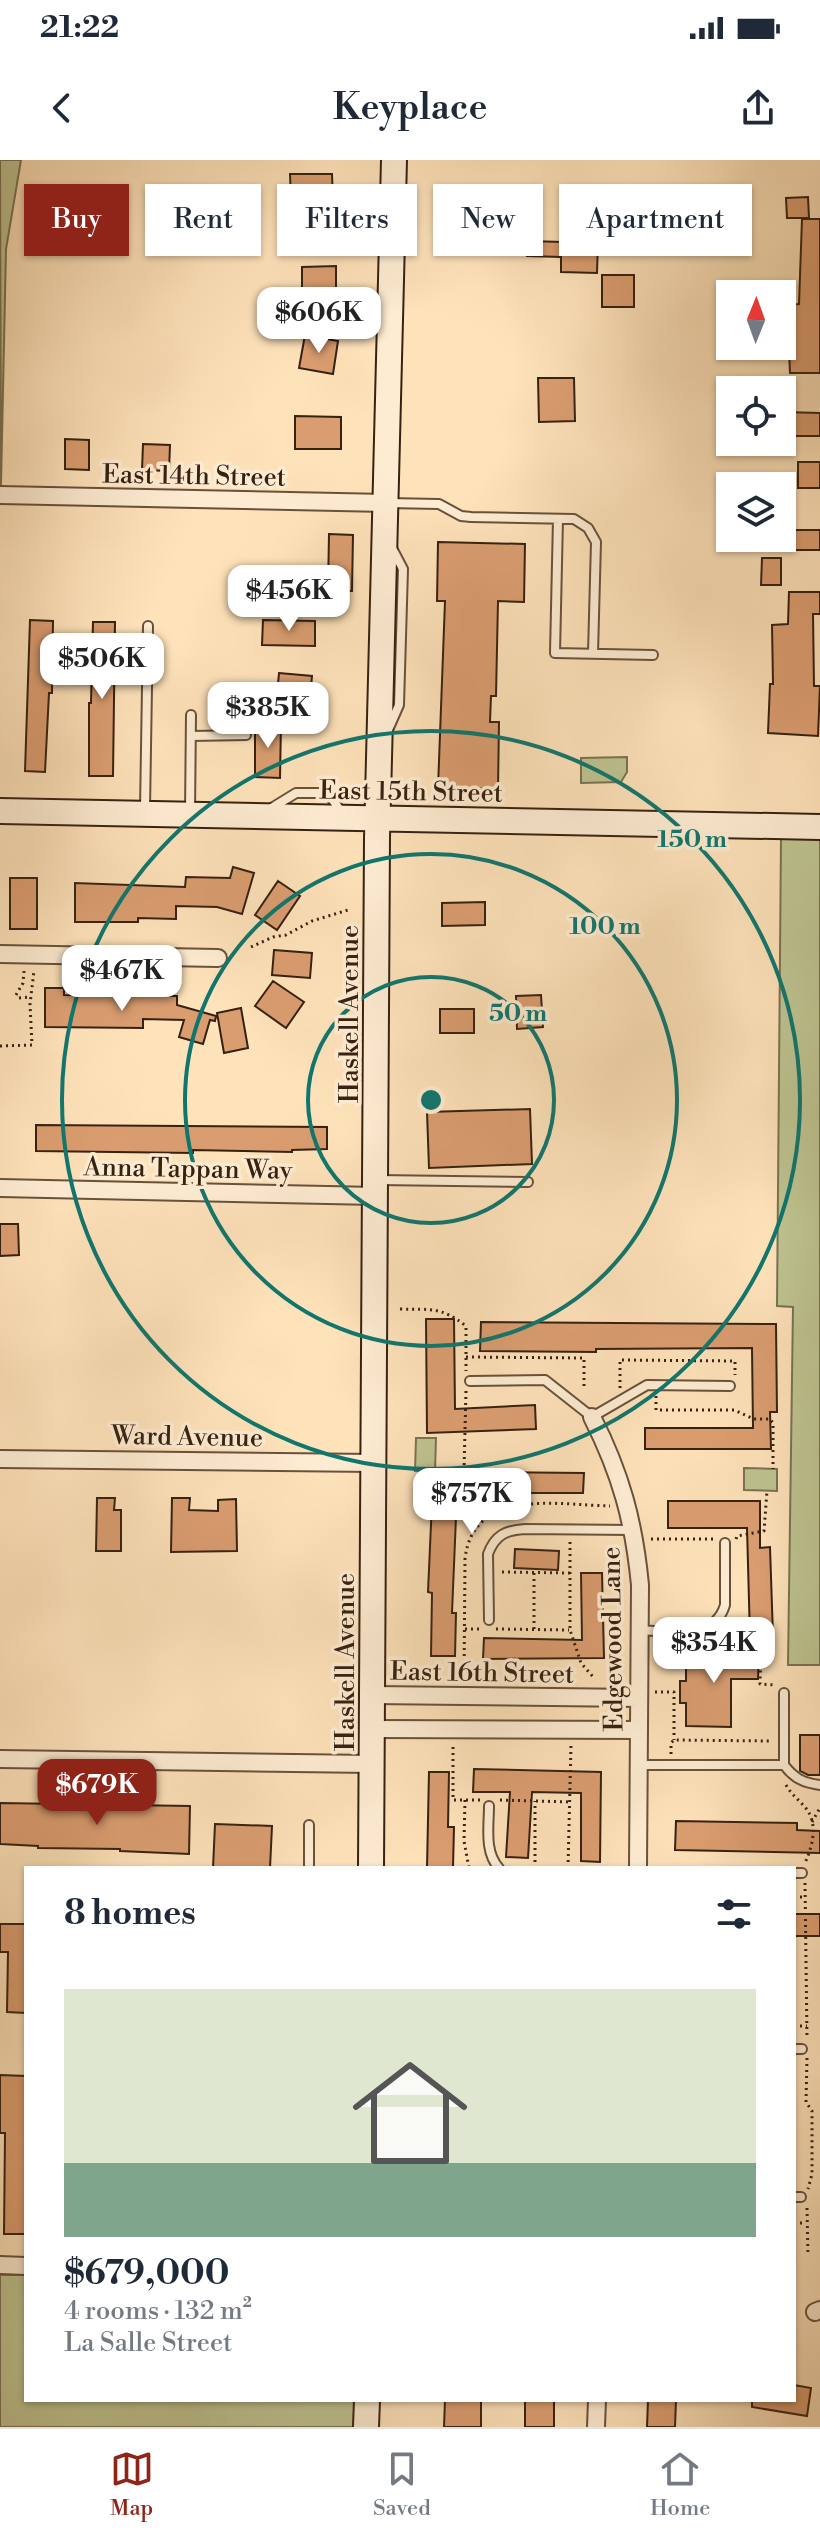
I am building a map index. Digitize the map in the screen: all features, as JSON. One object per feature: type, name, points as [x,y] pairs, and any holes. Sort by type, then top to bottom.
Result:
[{"type":"main road","name":"Haskell Avenue","points":[[371,1866],[378,818],[394,160]]},
{"type":"main road","name":"East 15th Street","points":[[0,811],[820,827]]},
{"type":"main road","points":[[366,2427],[367,2402]]},
{"type":"street","name":"East 14th Street","points":[[0,495],[386,503]]},
{"type":"street","points":[[0,954],[218,958]]},
{"type":"street","name":"Anna Tappan Way","points":[[0,1188],[376,1188]]},
{"type":"street","name":"Edgewood Lane","points":[[592,1417],[612,1456],[633,1530],[640,1585],[639,1630],[647,1695],[639,1730],[638,1866]]},
{"type":"street","name":"Ward Avenue","points":[[0,1459],[374,1463]]},
{"type":"street","name":"East 16th Street","points":[[372,1695],[647,1695]]},
{"type":"street","points":[[372,1729],[639,1730]]},
{"type":"street","points":[[0,1759],[372,1764]]},
{"type":"street","points":[[0,2265],[24,2266]]},
{"type":"street","points":[[596,2427],[597,2402]]},
{"type":"lane","points":[[386,503],[439,504],[461,516],[471,517],[574,519],[588,528],[596,542],[593,653]]},
{"type":"lane","points":[[558,519],[555,653],[653,655]]},
{"type":"lane","points":[[145,813],[148,626]]},
{"type":"lane","points":[[190,814],[191,715]]},
{"type":"lane","points":[[191,736],[246,735]]},
{"type":"lane","points":[[376,1188],[528,1182]]},
{"type":"lane","points":[[470,1381],[545,1380],[592,1417],[647,1385],[732,1386]]},
{"type":"lane","points":[[489,1620],[488,1554],[500,1535],[525,1529],[633,1530]]},
{"type":"lane","points":[[639,1630],[699,1631],[715,1623],[725,1605],[723,1541]]},
{"type":"lane","points":[[784,1693],[784,1765],[792,1776],[805,1783],[820,1785]]},
{"type":"lane","points":[[639,1765],[784,1765]]},
{"type":"lane","points":[[489,1806],[489,1850],[497,1866]]},
{"type":"lane","points":[[309,1825],[309,1866]]},
{"type":"path","points":[[251,947],[286,935],[312,921],[348,910]]},
{"type":"path","points":[[24,971],[18,997],[31,997]]},
{"type":"path","points":[[0,1046],[32,1045],[34,971]]},
{"type":"path","points":[[400,1309],[440,1310],[466,1326],[463,1510],[477,1527]]},
{"type":"path","points":[[466,1357],[584,1358],[584,1388]]},
{"type":"path","points":[[620,1388],[620,1360],[735,1361],[732,1386]]},
{"type":"path","points":[[656,1385],[656,1410],[734,1410],[754,1419],[770,1419],[773,1423],[773,1469]]},
{"type":"path","points":[[734,1398],[734,1410]]},
{"type":"path","points":[[463,1696],[466,1548],[477,1527],[493,1512],[520,1505],[610,1506]]},
{"type":"path","points":[[570,1530],[570,1630],[581,1663],[595,1679]]},
{"type":"path","points":[[651,1539],[723,1541]]},
{"type":"path","points":[[489,1572],[570,1573]]},
{"type":"path","points":[[534,1572],[534,1629]]},
{"type":"path","points":[[465,1629],[570,1630]]},
{"type":"path","points":[[716,1635],[758,1646],[761,1649],[760,1684],[776,1684],[776,1688],[784,1688],[784,1693]]},
{"type":"path","points":[[647,1695],[674,1692],[671,1765]]},
{"type":"path","points":[[457,1729],[453,1740],[453,1800],[571,1802]]},
{"type":"path","points":[[568,1866],[572,1730]]},
{"type":"path","points":[[674,1740],[784,1741]]},
{"type":"path","points":[[784,1765],[787,1786],[806,1808],[812,1822],[813,1844],[805,1862],[807,2026],[802,2049],[806,2102],[812,2111],[812,2174],[802,2199],[808,2256]]},
{"type":"path","points":[[465,1800],[464,1841],[469,1866]]},
{"type":"path","points":[[535,1801],[535,1866]]},
{"type":"path","points":[[812,1822],[820,1808]]},
{"type":"path","points":[[796,1897],[806,1897]]},
{"type":"path","points":[[796,2026],[807,2026]]},
{"type":"path","points":[[796,2223],[808,2223]]},
{"type":"green space","points":[[0,160],[21,160],[6,249],[1,485]]},
{"type":"green space","points":[[627,757],[627,772],[621,782],[581,783],[581,758]]},
{"type":"green space","points":[[781,838],[820,839],[820,1665],[788,1665],[793,1307],[777,1306]]},
{"type":"green space","points":[[416,1438],[436,1438],[435,1472],[415,1471]]},
{"type":"green space","points":[[744,1468],[777,1469],[777,1491],[744,1490]]},
{"type":"green space","points":[[0,2275],[24,2275],[24,2402],[355,2402],[353,2427],[0,2427]]},
{"type":"building","points":[[290,174],[332,174],[332,184],[290,184]]},
{"type":"building","points":[[808,197],[809,218],[787,218],[786,198]]},
{"type":"building","points":[[802,219],[820,219],[820,373],[790,373],[789,360],[796,360],[796,304],[799,304]]},
{"type":"building","points":[[543,241],[559,242],[559,256],[598,256],[597,273],[561,272],[561,257],[527,256],[543,256]]},
{"type":"building","points":[[336,266],[336,294],[302,294],[302,267]]},
{"type":"building","points":[[602,275],[634,275],[634,307],[602,307]]},
{"type":"building","points":[[305,335],[338,341],[333,374],[299,368]]},
{"type":"building","points":[[538,378],[574,378],[575,421],[539,422]]},
{"type":"building","points":[[796,412],[820,413],[820,436],[796,436]]},
{"type":"building","points":[[295,416],[341,417],[341,449],[295,449]]},
{"type":"building","points":[[65,439],[89,440],[89,470],[65,469]]},
{"type":"building","points":[[143,444],[170,445],[169,471],[142,470]]},
{"type":"building","points":[[798,462],[820,462],[820,488],[798,488]]},
{"type":"building","points":[[796,530],[820,530],[820,550],[796,550]]},
{"type":"building","points":[[329,534],[353,535],[352,591],[328,590]]},
{"type":"building","points":[[438,542],[525,544],[524,602],[498,601],[496,696],[491,696],[490,722],[499,722],[498,789],[438,788],[445,601],[437,601]]},
{"type":"building","points":[[762,558],[781,558],[781,585],[761,585]]},
{"type":"building","points":[[789,592],[820,592],[820,614],[813,614],[814,686],[820,686],[818,736],[768,733],[770,684],[773,684],[772,625],[788,624]]},
{"type":"building","points":[[30,620],[53,621],[52,693],[49,693],[45,772],[25,771]]},
{"type":"building","points":[[263,620],[315,621],[315,646],[262,645]]},
{"type":"building","points":[[93,622],[115,622],[113,776],[89,776]]},
{"type":"building","points":[[279,673],[312,676],[309,709],[276,706]]},
{"type":"building","points":[[255,723],[281,723],[280,778],[255,777]]},
{"type":"building","points":[[233,867],[254,873],[242,914],[217,907],[176,906],[176,919],[75,922],[75,883],[185,887],[186,877],[230,878]]},
{"type":"building","points":[[10,878],[37,878],[37,929],[10,929]]},
{"type":"building","points":[[278,881],[300,896],[277,930],[255,915]]},
{"type":"building","points":[[485,902],[485,925],[442,926],[442,903]]},
{"type":"building","points":[[274,950],[312,953],[310,978],[272,975]]},
{"type":"building","points":[[273,981],[304,1002],[286,1028],[255,1006]]},
{"type":"building","points":[[45,988],[64,988],[64,995],[177,996],[177,1005],[216,1016],[215,1021],[210,1020],[203,1044],[179,1037],[184,1020],[143,1019],[143,1028],[45,1027]]},
{"type":"building","points":[[541,995],[543,1027],[517,1029],[516,996]]},
{"type":"building","points":[[241,1008],[248,1048],[224,1053],[217,1013]]},
{"type":"building","points":[[440,1009],[474,1009],[474,1033],[440,1033]]},
{"type":"building","points":[[530,1109],[532,1164],[429,1168],[427,1112]]},
{"type":"building","points":[[36,1125],[327,1127],[327,1149],[292,1152],[193,1150],[193,1153],[36,1151]]},
{"type":"building","points":[[0,1224],[18,1224],[19,1255],[0,1256]]},
{"type":"building","points":[[426,1319],[454,1319],[455,1409],[535,1405],[536,1429],[427,1433]]},
{"type":"building","points":[[481,1322],[776,1324],[777,1412],[770,1412],[771,1449],[645,1449],[645,1428],[753,1428],[752,1348],[480,1351]]},
{"type":"building","points":[[471,1472],[584,1473],[583,1493],[457,1493],[452,1613],[456,1613],[455,1656],[431,1656],[432,1593],[428,1592],[433,1479],[471,1480]]},
{"type":"building","points":[[97,1498],[115,1498],[114,1510],[121,1510],[121,1551],[96,1551]]},
{"type":"building","points":[[172,1498],[190,1498],[189,1510],[218,1511],[218,1500],[236,1499],[237,1551],[171,1552]]},
{"type":"building","points":[[668,1501],[760,1501],[760,1548],[770,1547],[773,1636],[750,1637],[747,1528],[668,1528]]},
{"type":"building","points":[[515,1549],[559,1551],[558,1570],[514,1568]]},
{"type":"building","points":[[581,1573],[602,1573],[604,1658],[483,1659],[484,1638],[582,1640]]},
{"type":"building","points":[[686,1651],[759,1652],[758,1679],[731,1679],[731,1727],[686,1726],[686,1703],[680,1703],[680,1681],[686,1681]]},
{"type":"building","points":[[800,1735],[820,1735],[820,1775],[800,1771]]},
{"type":"building","points":[[474,1769],[601,1772],[600,1862],[581,1861],[581,1793],[532,1792],[528,1858],[506,1857],[510,1792],[473,1792]]},
{"type":"building","points":[[429,1772],[449,1772],[448,1827],[454,1827],[453,1866],[427,1866]]},
{"type":"building","points":[[0,1803],[190,1806],[189,1854],[0,1844]]},
{"type":"building","points":[[676,1821],[797,1823],[797,1830],[820,1831],[820,1853],[675,1850]]},
{"type":"building","points":[[215,1824],[272,1826],[270,1866],[213,1866]]},
{"type":"building","points":[[796,1914],[820,1914],[820,1936],[796,1936]]},
{"type":"building","points":[[0,1924],[24,1924],[24,2013],[7,2012],[8,1952],[0,1952]]},
{"type":"building","points":[[0,2075],[24,2076],[24,2234],[4,2234],[5,2133],[0,2133]]},
{"type":"building","points":[[796,2385],[811,2388],[807,2416],[752,2407],[752,2402],[796,2402]]},
{"type":"building","points":[[445,2402],[481,2402],[481,2427],[444,2427]]},
{"type":"building","points":[[525,2402],[554,2402],[554,2427],[525,2427]]},
{"type":"building","points":[[648,2402],[676,2402],[675,2427],[647,2427]]}]
